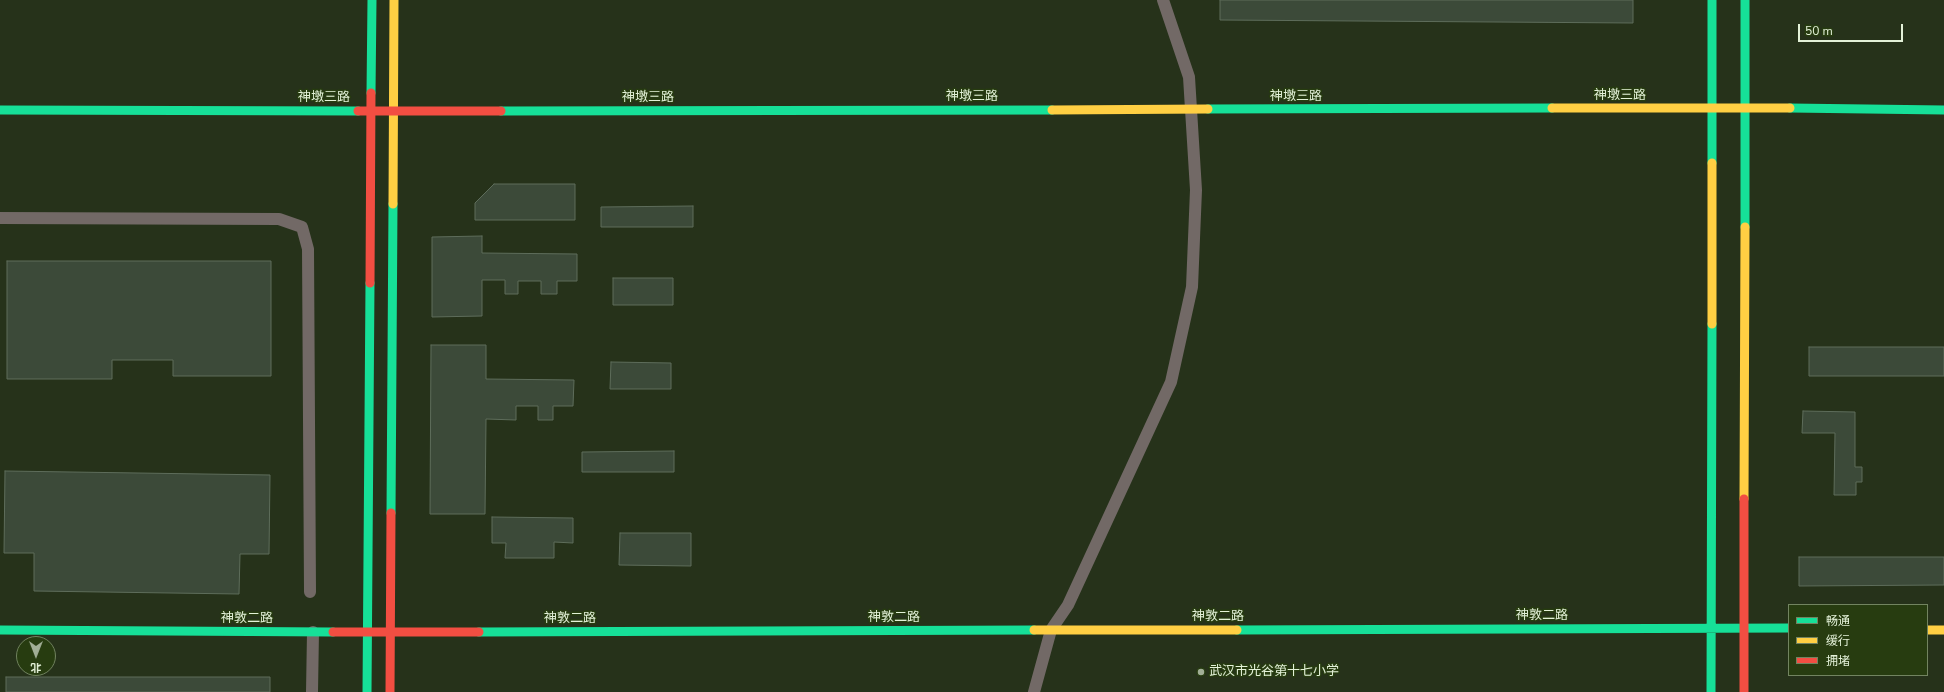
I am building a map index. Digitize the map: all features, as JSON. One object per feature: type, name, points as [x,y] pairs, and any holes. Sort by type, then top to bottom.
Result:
[{"type":"street","points":[[367,692],[372,0]]},
{"type":"street","points":[[390,692],[395,112],[394,0]]},
{"type":"street","points":[[1034,692],[1051,630],[1068,605],[1171,382],[1192,288],[1196,190],[1189,77],[1163,0]]},
{"type":"street","points":[[1711,692],[1710,109],[1712,0]]},
{"type":"street","points":[[1744,692],[1745,0]]},
{"type":"street","name":"神墩三路","points":[[0,110],[372,112],[1744,108],[1944,110]]},
{"type":"street","points":[[0,218],[279,219],[302,228],[308,249],[310,592]]},
{"type":"street","name":"神敦二路","points":[[0,630],[390,632],[1788,628]]},
{"type":"street","points":[[1928,630],[1944,630]]},
{"type":"street","points":[[312,692],[313,632]]},
{"type":"building","points":[[1220,0],[1633,0],[1633,23],[1220,20]]},
{"type":"building","points":[[494,184],[575,184],[575,220],[475,220],[475,203]]},
{"type":"building","points":[[693,206],[693,227],[601,227],[601,207]]},
{"type":"building","points":[[482,236],[482,253],[577,254],[577,281],[557,281],[557,294],[541,294],[541,281],[518,281],[518,294],[505,294],[505,280],[482,280],[482,316],[432,317],[432,237]]},
{"type":"building","points":[[7,261],[271,261],[271,376],[173,376],[173,360],[112,360],[112,379],[7,379]]},
{"type":"building","points":[[613,278],[673,278],[673,305],[613,305]]},
{"type":"building","points":[[431,345],[486,345],[486,379],[574,380],[573,406],[553,406],[553,420],[538,420],[538,406],[516,406],[516,420],[486,419],[485,514],[430,514]]},
{"type":"building","points":[[1809,347],[1944,347],[1944,376],[1809,376]]},
{"type":"building","points":[[611,362],[671,363],[671,389],[610,389]]},
{"type":"building","points":[[1803,411],[1855,412],[1855,467],[1862,467],[1862,482],[1856,482],[1856,495],[1834,495],[1835,433],[1802,433]]},
{"type":"building","points":[[674,451],[674,472],[582,472],[582,452]]},
{"type":"building","points":[[5,471],[270,475],[269,554],[240,554],[239,594],[34,591],[34,553],[4,553]]},
{"type":"building","points":[[492,517],[573,518],[573,543],[554,542],[554,558],[505,558],[506,543],[492,543]]},
{"type":"building","points":[[620,533],[691,533],[691,566],[619,565]]},
{"type":"building","points":[[1799,557],[1944,557],[1944,585],[1799,586]]},
{"type":"building","points":[[6,677],[270,677],[270,692],[6,692]]},
{"type":"traffic: fast","points":[[371,93],[372,0]]},
{"type":"traffic: fast","points":[[1712,0],[1712,163]]},
{"type":"traffic: fast","points":[[1745,0],[1745,227]]},
{"type":"traffic: fast","points":[[1208,109],[1552,108]]},
{"type":"traffic: fast","points":[[1790,108],[1944,110]]},
{"type":"traffic: fast","points":[[0,110],[358,111]]},
{"type":"traffic: fast","points":[[501,111],[1052,110]]},
{"type":"traffic: fast","points":[[391,513],[393,204]]},
{"type":"traffic: fast","points":[[367,692],[370,283]]},
{"type":"traffic: fast","points":[[1711,692],[1712,324]]},
{"type":"traffic: fast","points":[[1237,630],[1788,628]]},
{"type":"traffic: fast","points":[[0,630],[333,632]]},
{"type":"traffic: fast","points":[[479,632],[1034,630]]},
{"type":"traffic: slow","points":[[393,204],[394,0]]},
{"type":"traffic: slow","points":[[1552,108],[1790,108]]},
{"type":"traffic: slow","points":[[1052,110],[1208,109]]},
{"type":"traffic: slow","points":[[1712,163],[1712,324]]},
{"type":"traffic: slow","points":[[1744,499],[1745,227]]},
{"type":"traffic: slow","points":[[1034,630],[1237,630]]},
{"type":"traffic: slow","points":[[1928,630],[1944,630]]},
{"type":"traffic: jam","points":[[370,283],[371,93]]},
{"type":"traffic: jam","points":[[358,111],[501,111]]},
{"type":"traffic: jam","points":[[1744,499],[1744,692]]},
{"type":"traffic: jam","points":[[390,692],[391,513]]},
{"type":"traffic: jam","points":[[333,632],[479,632]]},
{"type":"place","name":"武汉市光谷第十七小学","points":[[1201,672]]}]
